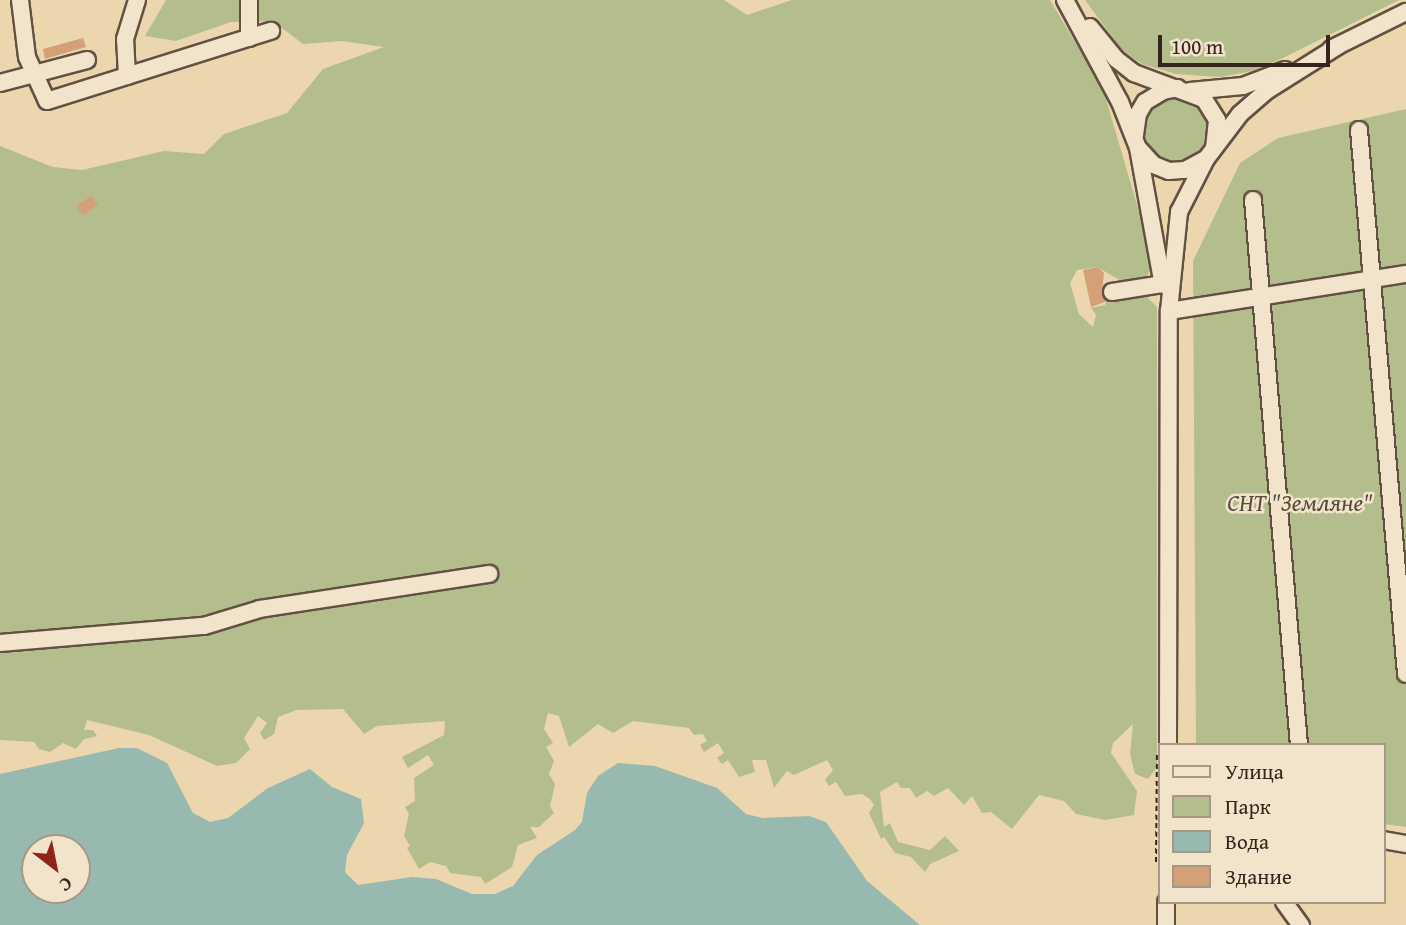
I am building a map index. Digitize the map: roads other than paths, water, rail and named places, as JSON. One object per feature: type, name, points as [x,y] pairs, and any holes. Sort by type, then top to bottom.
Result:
[{"type":"street","points":[[20,0],[34,78],[47,101],[271,31]]},
{"type":"street","points":[[127,76],[125,39],[137,0]]},
{"type":"street","points":[[248,0],[249,38]]},
{"type":"street","points":[[1068,0],[1125,67],[1186,90],[1214,112],[1217,136],[1177,221],[1169,311],[1168,743]]},
{"type":"street","points":[[1068,0],[1137,144],[1154,165],[1169,171],[1185,170],[1209,155],[1251,103],[1338,46]]},
{"type":"street","points":[[1169,311],[1137,144],[1136,121],[1145,102],[1163,91],[1243,86],[1338,46],[1406,12]]},
{"type":"street","points":[[0,83],[34,78],[87,61]]},
{"type":"street","points":[[1359,130],[1406,674]]},
{"type":"street","points":[[1253,200],[1299,743]]},
{"type":"street","points":[[1169,311],[1406,274]]},
{"type":"street","points":[[1112,292],[1163,284]]},
{"type":"street","points":[[0,643],[204,626],[260,609],[489,574]]},
{"type":"street","points":[[1385,841],[1406,844]]},
{"type":"street","points":[[1166,904],[1166,925]]},
{"type":"street","points":[[1285,904],[1301,925]]},
{"type":"water","points":[[119,748],[137,748],[167,763],[193,813],[210,822],[228,818],[268,788],[310,769],[332,787],[361,799],[364,823],[347,855],[345,872],[358,885],[412,877],[436,879],[472,894],[495,894],[513,886],[537,855],[575,830],[582,822],[587,793],[598,776],[618,763],[655,766],[717,788],[746,814],[763,818],[809,816],[826,822],[867,881],[920,925],[0,925],[0,774]]},
{"type":"park label","name":"СНТ \"Земляне\"","points":[[1300,503]]}]
